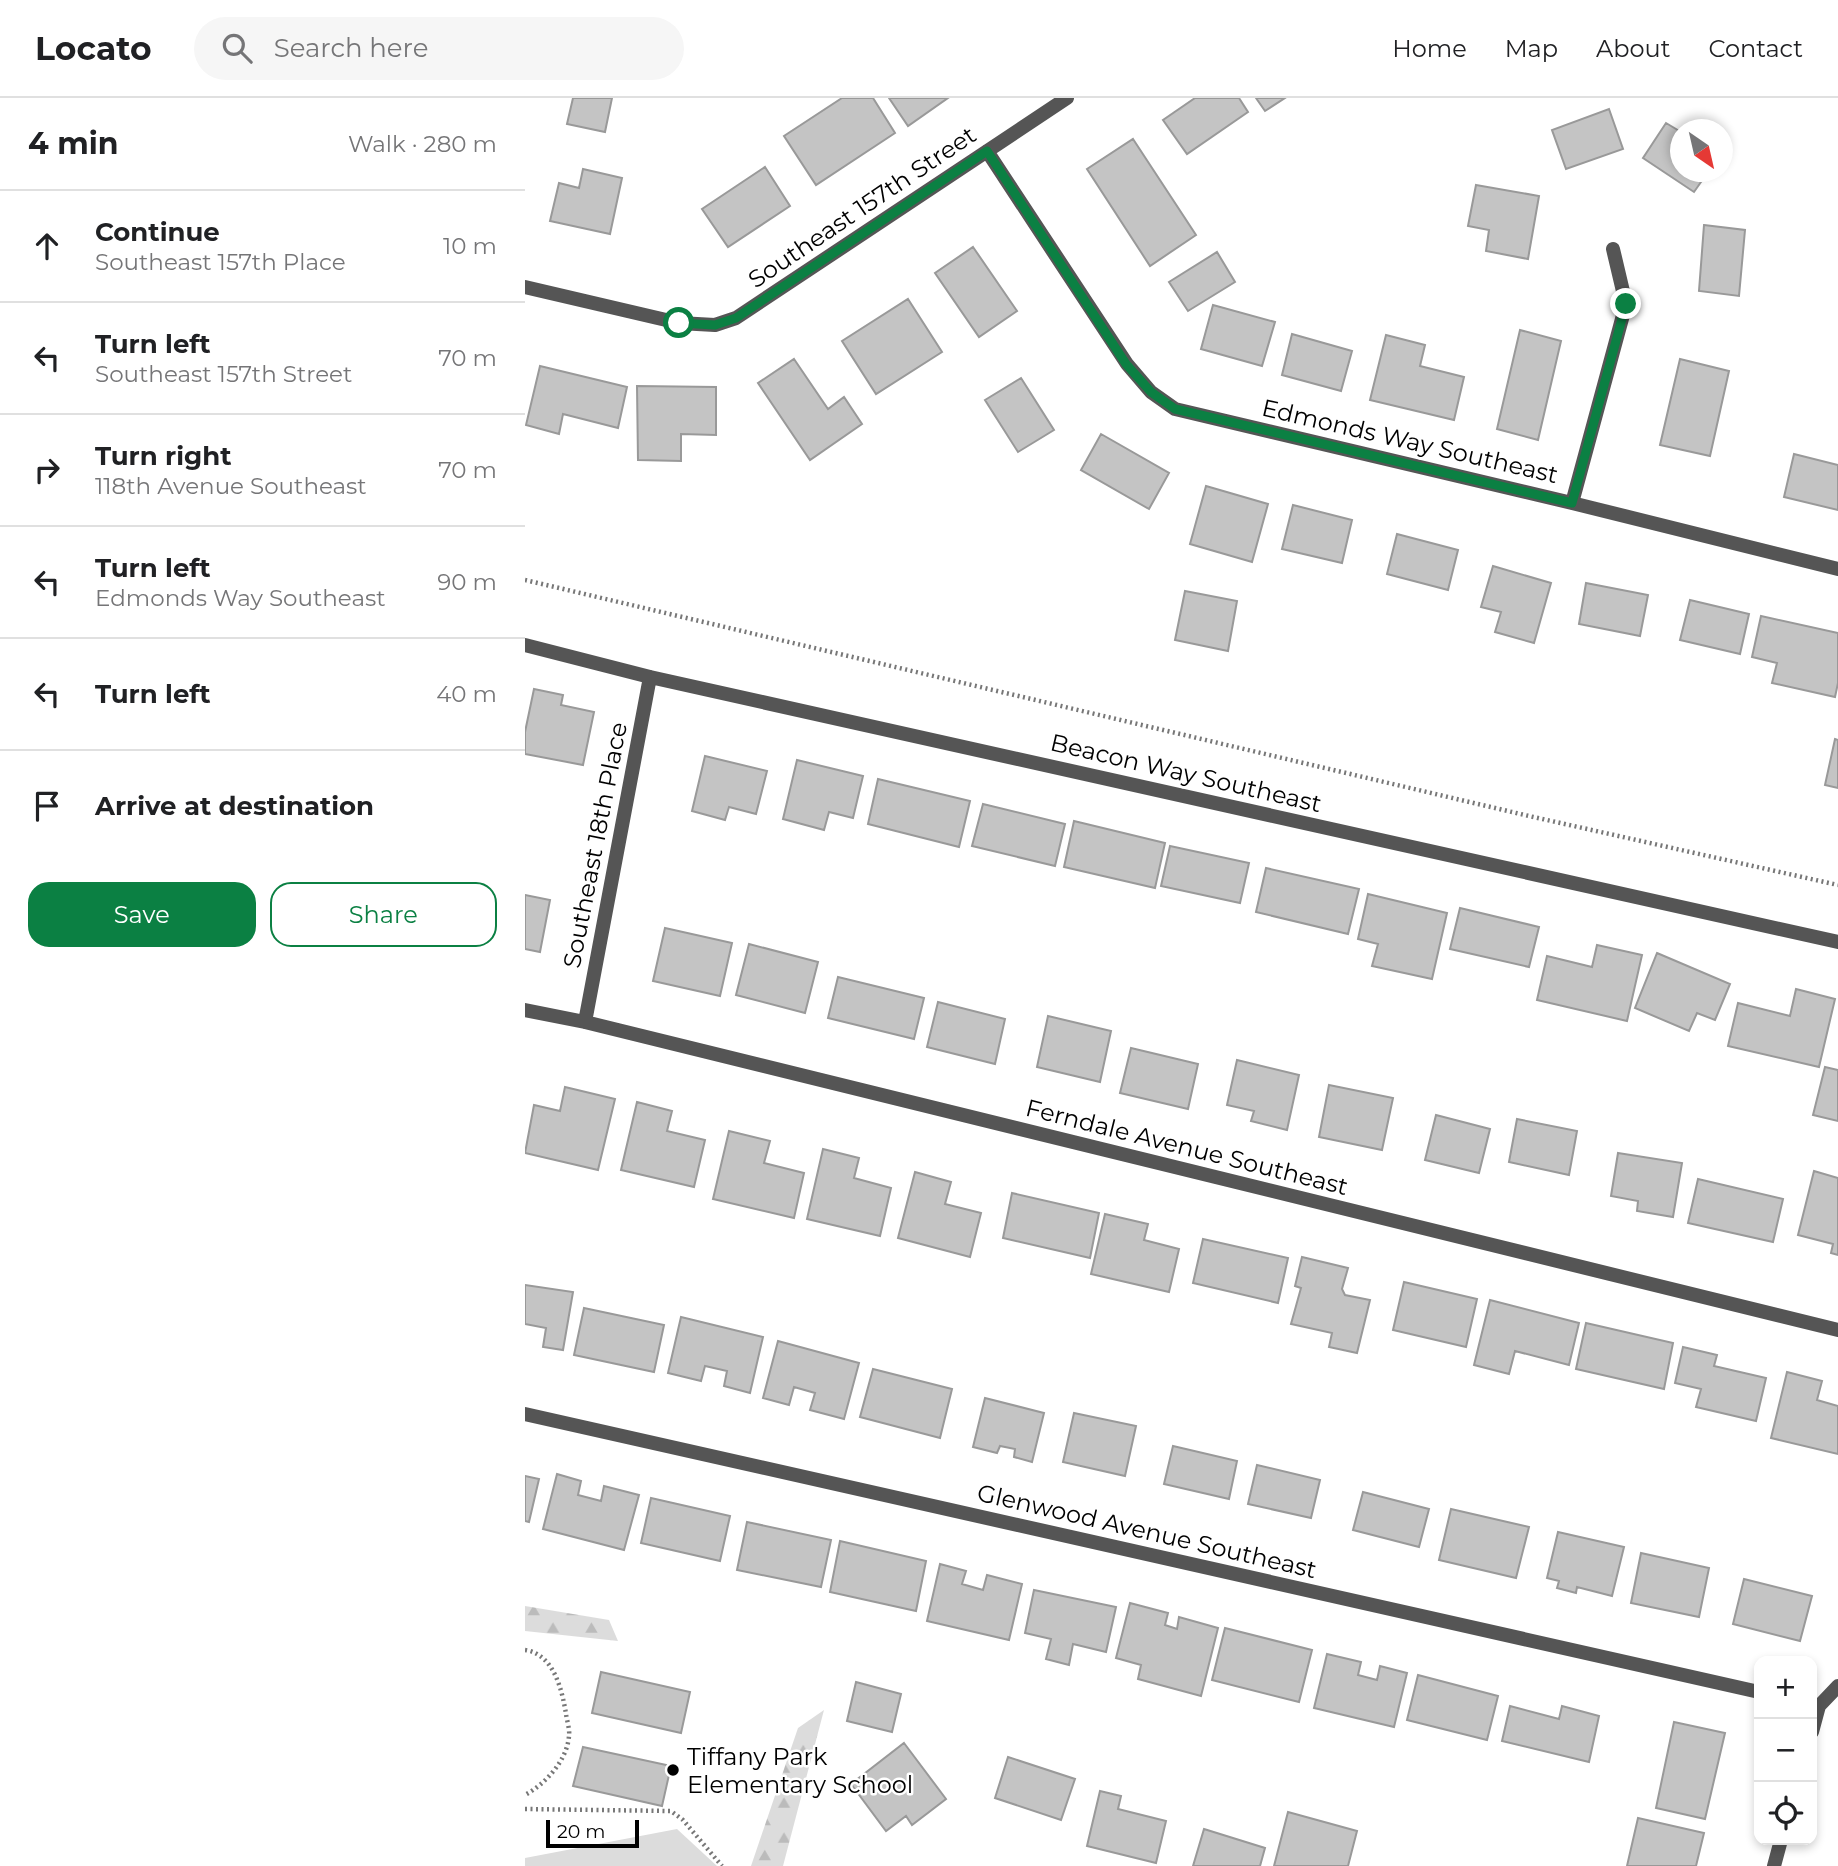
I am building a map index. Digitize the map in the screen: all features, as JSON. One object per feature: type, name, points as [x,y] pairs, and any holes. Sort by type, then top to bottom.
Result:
[{"type":"street","name":"Southeast 157th Street","points":[[525,287],[679,323],[715,325],[736,318],[1067,98]]},
{"type":"street","name":"Edmonds Way Southeast","points":[[987,151],[1126,364],[1151,392],[1175,409],[1838,569]]},
{"type":"street","points":[[1572,503],[1626,304],[1613,249]]},
{"type":"street","name":"Beacon Way Southeast","points":[[525,645],[650,677],[1838,942]]},
{"type":"street","name":"Southeast 18th Place","points":[[585,1022],[650,677]]},
{"type":"street","name":"Ferndale Avenue Southeast","points":[[525,1010],[585,1022],[1838,1330]]},
{"type":"street","name":"Glenwood Avenue Southeast","points":[[525,1414],[1754,1691]]},
{"type":"street","points":[[1817,1703],[1838,1686]]},
{"type":"street","points":[[1774,1866],[1780,1845]]},
{"type":"path","points":[[525,580],[1529,816],[1838,885]]},
{"type":"path","points":[[525,1650],[534,1651],[552,1668],[563,1696],[569,1736],[559,1764],[541,1786],[525,1795]]},
{"type":"path","points":[[525,1809],[671,1811],[683,1820],[722,1866]]},
{"type":"green space","points":[[525,1606],[609,1620],[618,1641],[525,1631]]},
{"type":"green space","points":[[824,1710],[783,1866],[751,1866],[798,1728]]},
{"type":"green space","points":[[677,1829],[717,1866],[525,1866],[525,1858]]},
{"type":"building","points":[[573,98],[612,98],[605,132],[567,124]]},
{"type":"building","points":[[842,98],[873,98],[895,133],[816,185],[784,136]]},
{"type":"building","points":[[889,98],[948,98],[908,126]]},
{"type":"building","points":[[1195,98],[1239,98],[1248,112],[1187,154],[1163,120]]},
{"type":"building","points":[[1256,98],[1285,98],[1265,111]]},
{"type":"building","points":[[1609,109],[1623,149],[1566,169],[1552,130]]},
{"type":"building","points":[[1666,123],[1670,125],[1670,176],[1643,158]]},
{"type":"building","points":[[1133,139],[1196,235],[1150,266],[1087,169]]},
{"type":"building","points":[[765,167],[790,206],[728,247],[702,209]]},
{"type":"building","points":[[583,169],[622,178],[610,234],[550,221],[559,183],[579,188]]},
{"type":"building","points":[[1679,182],[1701,182],[1694,192]]},
{"type":"building","points":[[1476,185],[1539,196],[1528,259],[1486,251],[1489,230],[1468,226]]},
{"type":"building","points":[[1704,225],[1745,230],[1739,296],[1699,291]]},
{"type":"building","points":[[973,247],[1017,311],[979,337],[935,273]]},
{"type":"building","points":[[1217,252],[1235,282],[1188,311],[1169,282]]},
{"type":"building","points":[[908,299],[942,352],[876,394],[842,341]]},
{"type":"building","points":[[1213,305],[1275,322],[1262,366],[1201,349]]},
{"type":"building","points":[[1520,330],[1561,341],[1538,440],[1497,429]]},
{"type":"building","points":[[1292,334],[1352,351],[1341,391],[1282,375]]},
{"type":"building","points":[[1386,335],[1425,345],[1420,366],[1464,377],[1454,420],[1370,400]]},
{"type":"building","points":[[794,359],[828,409],[844,397],[862,424],[810,460],[758,383]]},
{"type":"building","points":[[1680,359],[1729,371],[1710,456],[1660,445]]},
{"type":"building","points":[[540,366],[627,387],[618,428],[563,414],[559,434],[526,425]]},
{"type":"building","points":[[1021,378],[1054,430],[1018,452],[985,400]]},
{"type":"building","points":[[637,386],[716,387],[716,435],[681,434],[681,461],[638,460]]},
{"type":"building","points":[[1101,434],[1169,473],[1149,509],[1081,470]]},
{"type":"building","points":[[1794,454],[1838,465],[1838,510],[1784,497]]},
{"type":"building","points":[[1206,486],[1268,504],[1252,562],[1190,544]]},
{"type":"building","points":[[1293,505],[1352,520],[1342,563],[1282,549]]},
{"type":"building","points":[[1397,534],[1458,550],[1448,590],[1387,574]]},
{"type":"building","points":[[1493,566],[1551,583],[1534,643],[1495,632],[1501,612],[1481,607]]},
{"type":"building","points":[[1586,583],[1648,595],[1640,636],[1579,624]]},
{"type":"building","points":[[1185,591],[1237,601],[1228,651],[1175,640]]},
{"type":"building","points":[[1690,600],[1749,614],[1740,654],[1680,640]]},
{"type":"building","points":[[1761,616],[1838,633],[1838,683],[1835,697],[1772,683],[1777,663],[1752,657]]},
{"type":"building","points":[[534,689],[563,695],[561,705],[594,712],[583,765],[525,754],[525,732]]},
{"type":"building","points":[[1835,739],[1838,740],[1838,788],[1825,785]]},
{"type":"building","points":[[705,756],[767,771],[756,814],[729,807],[725,820],[692,811]]},
{"type":"building","points":[[797,760],[863,776],[853,818],[829,812],[824,830],[783,819]]},
{"type":"building","points":[[878,779],[970,801],[959,847],[868,824]]},
{"type":"building","points":[[983,804],[1065,824],[1055,866],[972,846]]},
{"type":"building","points":[[1074,821],[1165,843],[1155,888],[1064,867]]},
{"type":"building","points":[[1170,846],[1249,863],[1240,903],[1161,886]]},
{"type":"building","points":[[1266,868],[1359,889],[1348,934],[1256,912]]},
{"type":"building","points":[[1368,894],[1447,913],[1432,979],[1372,966],[1378,944],[1358,939]]},
{"type":"building","points":[[525,895],[550,900],[540,952],[525,949]]},
{"type":"building","points":[[1460,908],[1539,927],[1529,967],[1450,949]]},
{"type":"building","points":[[665,928],[732,943],[720,996],[653,981]]},
{"type":"building","points":[[749,944],[818,962],[805,1013],[736,995]]},
{"type":"building","points":[[1597,945],[1642,955],[1627,1021],[1537,1000],[1547,956],[1592,967]]},
{"type":"building","points":[[1657,953],[1730,984],[1715,1020],[1697,1013],[1689,1031],[1635,1008]]},
{"type":"building","points":[[838,977],[924,998],[914,1039],[828,1018]]},
{"type":"building","points":[[1796,989],[1835,999],[1819,1067],[1728,1046],[1738,1003],[1790,1016]]},
{"type":"building","points":[[938,1002],[1005,1019],[995,1064],[927,1047]]},
{"type":"building","points":[[1048,1016],[1111,1031],[1100,1082],[1037,1067]]},
{"type":"building","points":[[1131,1048],[1198,1064],[1188,1109],[1120,1093]]},
{"type":"building","points":[[1237,1060],[1299,1075],[1287,1130],[1251,1121],[1254,1111],[1227,1105]]},
{"type":"building","points":[[1825,1067],[1838,1070],[1838,1121],[1813,1115]]},
{"type":"building","points":[[1329,1085],[1393,1098],[1382,1150],[1319,1137]]},
{"type":"building","points":[[565,1087],[615,1099],[598,1170],[525,1153],[534,1105],[560,1111]]},
{"type":"building","points":[[637,1102],[672,1111],[667,1131],[705,1140],[694,1187],[621,1170]]},
{"type":"building","points":[[1436,1115],[1490,1129],[1479,1173],[1425,1160]]},
{"type":"building","points":[[1517,1119],[1577,1131],[1569,1175],[1509,1162]]},
{"type":"building","points":[[729,1131],[770,1141],[764,1163],[804,1173],[794,1218],[713,1199]]},
{"type":"building","points":[[823,1149],[859,1158],[854,1178],[891,1188],[880,1236],[807,1219]]},
{"type":"building","points":[[1618,1153],[1682,1163],[1673,1217],[1637,1211],[1638,1201],[1611,1196]]},
{"type":"building","points":[[1814,1171],[1838,1178],[1838,1255],[1831,1253],[1833,1244],[1798,1235]]},
{"type":"building","points":[[915,1172],[951,1182],[945,1204],[981,1213],[970,1257],[898,1238]]},
{"type":"building","points":[[1698,1179],[1783,1199],[1773,1242],[1688,1223]]},
{"type":"building","points":[[1012,1193],[1099,1213],[1090,1258],[1003,1238]]},
{"type":"building","points":[[1105,1214],[1148,1224],[1144,1240],[1179,1249],[1169,1292],[1091,1274]]},
{"type":"building","points":[[1203,1239],[1288,1258],[1278,1303],[1193,1283]]},
{"type":"building","points":[[1302,1257],[1348,1268],[1342,1289],[1345,1295],[1370,1300],[1357,1353],[1329,1347],[1332,1333],[1291,1324],[1301,1288],[1295,1286]]},
{"type":"building","points":[[1404,1282],[1477,1299],[1466,1347],[1393,1330]]},
{"type":"building","points":[[525,1285],[573,1292],[563,1350],[543,1347],[546,1328],[525,1324]]},
{"type":"building","points":[[1490,1300],[1579,1323],[1569,1365],[1515,1351],[1509,1374],[1474,1365]]},
{"type":"building","points":[[584,1308],[664,1325],[654,1372],[574,1355]]},
{"type":"building","points":[[681,1317],[763,1337],[750,1393],[724,1386],[727,1371],[705,1366],[701,1381],[668,1373]]},
{"type":"building","points":[[1586,1323],[1673,1343],[1664,1389],[1576,1369]]},
{"type":"building","points":[[778,1341],[859,1363],[844,1419],[810,1410],[815,1393],[794,1387],[789,1405],[763,1398]]},
{"type":"building","points":[[1683,1347],[1717,1355],[1714,1366],[1766,1378],[1756,1421],[1696,1407],[1701,1389],[1675,1383]]},
{"type":"building","points":[[873,1369],[952,1389],[940,1438],[860,1417]]},
{"type":"building","points":[[1787,1372],[1822,1381],[1817,1400],[1838,1406],[1838,1454],[1771,1438]]},
{"type":"building","points":[[985,1398],[1044,1413],[1032,1462],[1014,1457],[1015,1449],[1000,1446],[997,1453],[973,1447]]},
{"type":"building","points":[[1074,1413],[1136,1426],[1125,1476],[1063,1462]]},
{"type":"building","points":[[1173,1446],[1237,1461],[1229,1499],[1164,1484]]},
{"type":"building","points":[[1257,1465],[1320,1480],[1311,1518],[1248,1504]]},
{"type":"building","points":[[557,1474],[581,1481],[578,1495],[601,1501],[604,1486],[639,1495],[624,1550],[543,1529]]},
{"type":"building","points":[[525,1476],[539,1479],[529,1522],[525,1521]]},
{"type":"building","points":[[1363,1492],[1429,1509],[1419,1547],[1353,1530]]},
{"type":"building","points":[[651,1498],[730,1516],[720,1561],[641,1543]]},
{"type":"building","points":[[1451,1509],[1529,1527],[1516,1578],[1439,1560]]},
{"type":"building","points":[[747,1522],[831,1540],[821,1587],[737,1570]]},
{"type":"building","points":[[1558,1532],[1624,1547],[1612,1596],[1577,1587],[1576,1593],[1557,1588],[1559,1581],[1547,1578]]},
{"type":"building","points":[[840,1541],[926,1561],[916,1611],[830,1592]]},
{"type":"building","points":[[1641,1553],[1709,1568],[1699,1617],[1631,1603]]},
{"type":"building","points":[[940,1564],[966,1571],[962,1584],[983,1590],[987,1575],[1022,1584],[1009,1640],[927,1621]]},
{"type":"building","points":[[1744,1579],[1812,1596],[1800,1641],[1733,1624]]},
{"type":"building","points":[[1034,1590],[1116,1607],[1106,1652],[1073,1644],[1069,1665],[1046,1659],[1051,1639],[1025,1633]]},
{"type":"building","points":[[1130,1603],[1168,1613],[1165,1625],[1177,1629],[1179,1617],[1218,1628],[1201,1696],[1138,1679],[1141,1665],[1116,1658]]},
{"type":"building","points":[[1225,1628],[1312,1650],[1299,1702],[1212,1680]]},
{"type":"building","points":[[1327,1654],[1361,1662],[1358,1675],[1377,1680],[1380,1666],[1407,1673],[1394,1727],[1314,1708]]},
{"type":"building","points":[[601,1672],[690,1692],[681,1733],[592,1713]]},
{"type":"building","points":[[1418,1675],[1498,1696],[1487,1740],[1407,1720]]},
{"type":"building","points":[[856,1682],[901,1694],[892,1732],[847,1721]]},
{"type":"building","points":[[1510,1706],[1559,1719],[1562,1706],[1599,1716],[1589,1762],[1502,1741]]},
{"type":"building","points":[[1674,1722],[1725,1733],[1705,1819],[1656,1808]]},
{"type":"building","points":[[904,1743],[946,1799],[912,1825],[906,1816],[886,1831],[851,1784]]},
{"type":"building","points":[[583,1747],[671,1766],[662,1806],[573,1786]]},
{"type":"building","points":[[1008,1757],[1075,1779],[1061,1820],[995,1798]]},
{"type":"building","points":[[1100,1791],[1121,1796],[1118,1809],[1166,1821],[1156,1863],[1087,1846]]},
{"type":"building","points":[[1288,1812],[1357,1831],[1348,1866],[1274,1866]]},
{"type":"building","points":[[1638,1818],[1704,1833],[1696,1866],[1627,1866]]},
{"type":"building","points":[[1204,1829],[1265,1848],[1260,1866],[1193,1866]]},
{"type":"place","name":"Tiffany Park Elementary School","points":[[673,1770]]},
{"type":"route","points":[[679,323],[715,325],[736,318],[987,151],[1126,364],[1151,392],[1175,409],[1572,503],[1626,304]]}]
